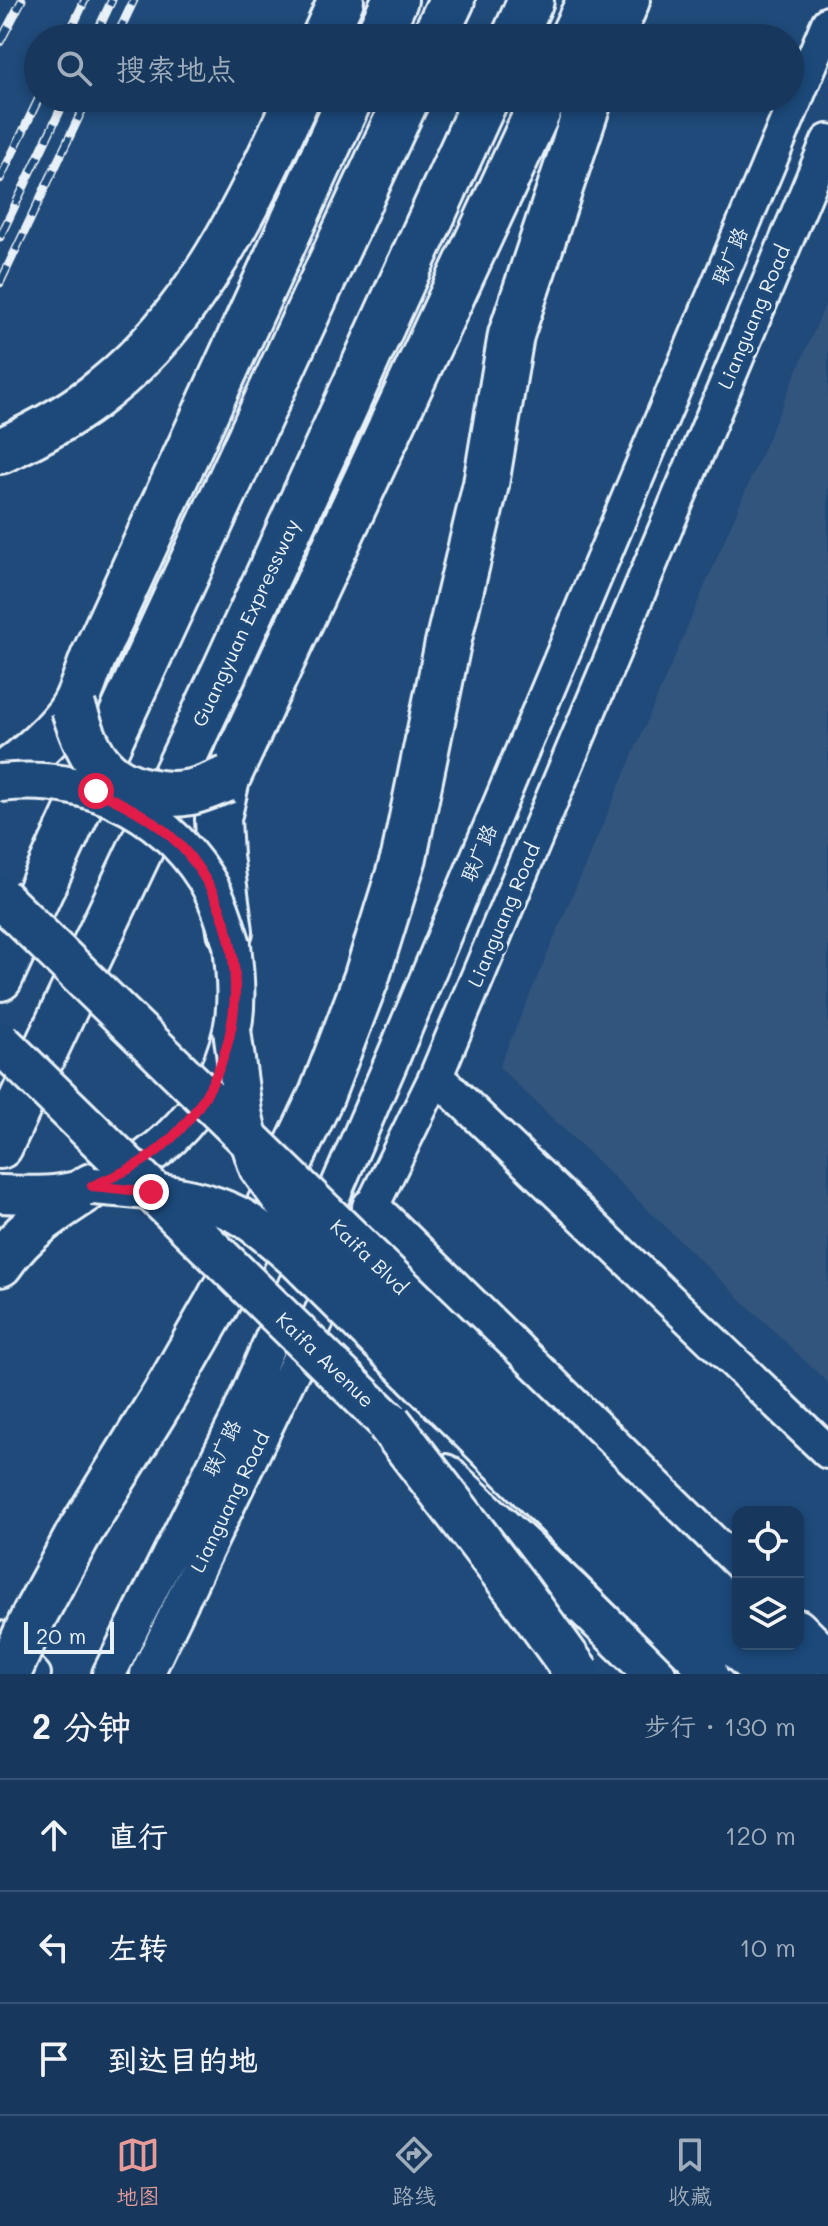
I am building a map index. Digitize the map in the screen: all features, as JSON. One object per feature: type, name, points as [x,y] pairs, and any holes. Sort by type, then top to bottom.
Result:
[{"type":"highway","points":[[330,24],[341,0]]},
{"type":"highway","points":[[441,24],[452,0]]},
{"type":"highway","points":[[520,24],[531,0]]},
{"type":"highway","points":[[579,24],[590,0]]},
{"type":"highway","points":[[617,24],[627,0]]},
{"type":"highway","points":[[0,451],[49,428],[104,390],[153,344],[197,288],[233,228],[290,112]]},
{"type":"highway","points":[[0,780],[46,738],[73,707],[344,112]]},
{"type":"highway","points":[[0,978],[401,112]]},
{"type":"highway","name":"Guangyuan Expressway","points":[[0,1146],[226,668],[480,112]]},
{"type":"highway","points":[[232,945],[218,819],[227,779],[537,112]]},
{"type":"highway","points":[[8,1674],[17,1626],[78,1535],[209,1318],[266,1212],[322,1094],[366,979],[404,857],[448,643],[486,484],[511,335],[585,112]]},
{"type":"highway","points":[[73,707],[90,752],[105,772],[120,783],[134,789],[168,794],[191,792],[227,779]]},
{"type":"highway","points":[[0,1264],[12,1246],[43,1218],[92,1186]]},
{"type":"highway","points":[[389,1423],[578,1674]]},
{"type":"main road","points":[[0,780],[61,783],[96,791],[129,805],[158,825],[184,850],[206,879],[222,911],[232,945],[236,987],[232,1030],[243,1112],[258,1168],[281,1200],[348,1272],[732,1650]]},
{"type":"main road","name":"Kaifa Blvd","points":[[0,897],[732,1650],[798,1674]]},
{"type":"main road","points":[[0,1194],[31,1196],[92,1186],[126,1172],[156,1152],[183,1126],[204,1097],[216,1076],[232,1030]]},
{"type":"main road","name":"Kaifa Avenue","points":[[0,1042],[389,1423],[655,1674]]},
{"type":"main road","points":[[92,1186],[151,1192],[201,1202],[239,1216],[259,1229],[761,1674]]},
{"type":"main road","points":[[371,1207],[732,1563]]},
{"type":"main road","points":[[301,1352],[628,1674]]},
{"type":"main road","points":[[804,1634],[828,1658]]},
{"type":"street","name":"联广路","points":[[804,80],[828,23]]},
{"type":"street","name":"联广路","points":[[109,1674],[242,1407],[791,112]]},
{"type":"street","name":"Lianguang Road","points":[[147,1674],[436,1076],[828,141]]},
{"type":"street","points":[[436,1076],[828,1452]]},
{"type":"street","points":[[17,1626],[37,1674]]},
{"type":"shaded area","points":[[828,298],[828,1383],[499,1067]]},
{"type":"railway","points":[[0,42],[22,0]]},
{"type":"railway","points":[[74,24],[85,0]]},
{"type":"railway","points":[[101,24],[112,0]]},
{"type":"railway","points":[[123,24],[134,0]]},
{"type":"railway","points":[[0,179],[32,112]]},
{"type":"railway","points":[[0,237],[59,112]]},
{"type":"railway","points":[[0,283],[81,112]]},
{"type":"route","points":[[96,791],[129,805],[158,825],[184,850],[206,879],[222,911],[232,945],[236,987],[232,1030],[221,1065],[204,1097],[183,1126],[156,1152],[126,1172],[92,1186],[151,1192]]}]
